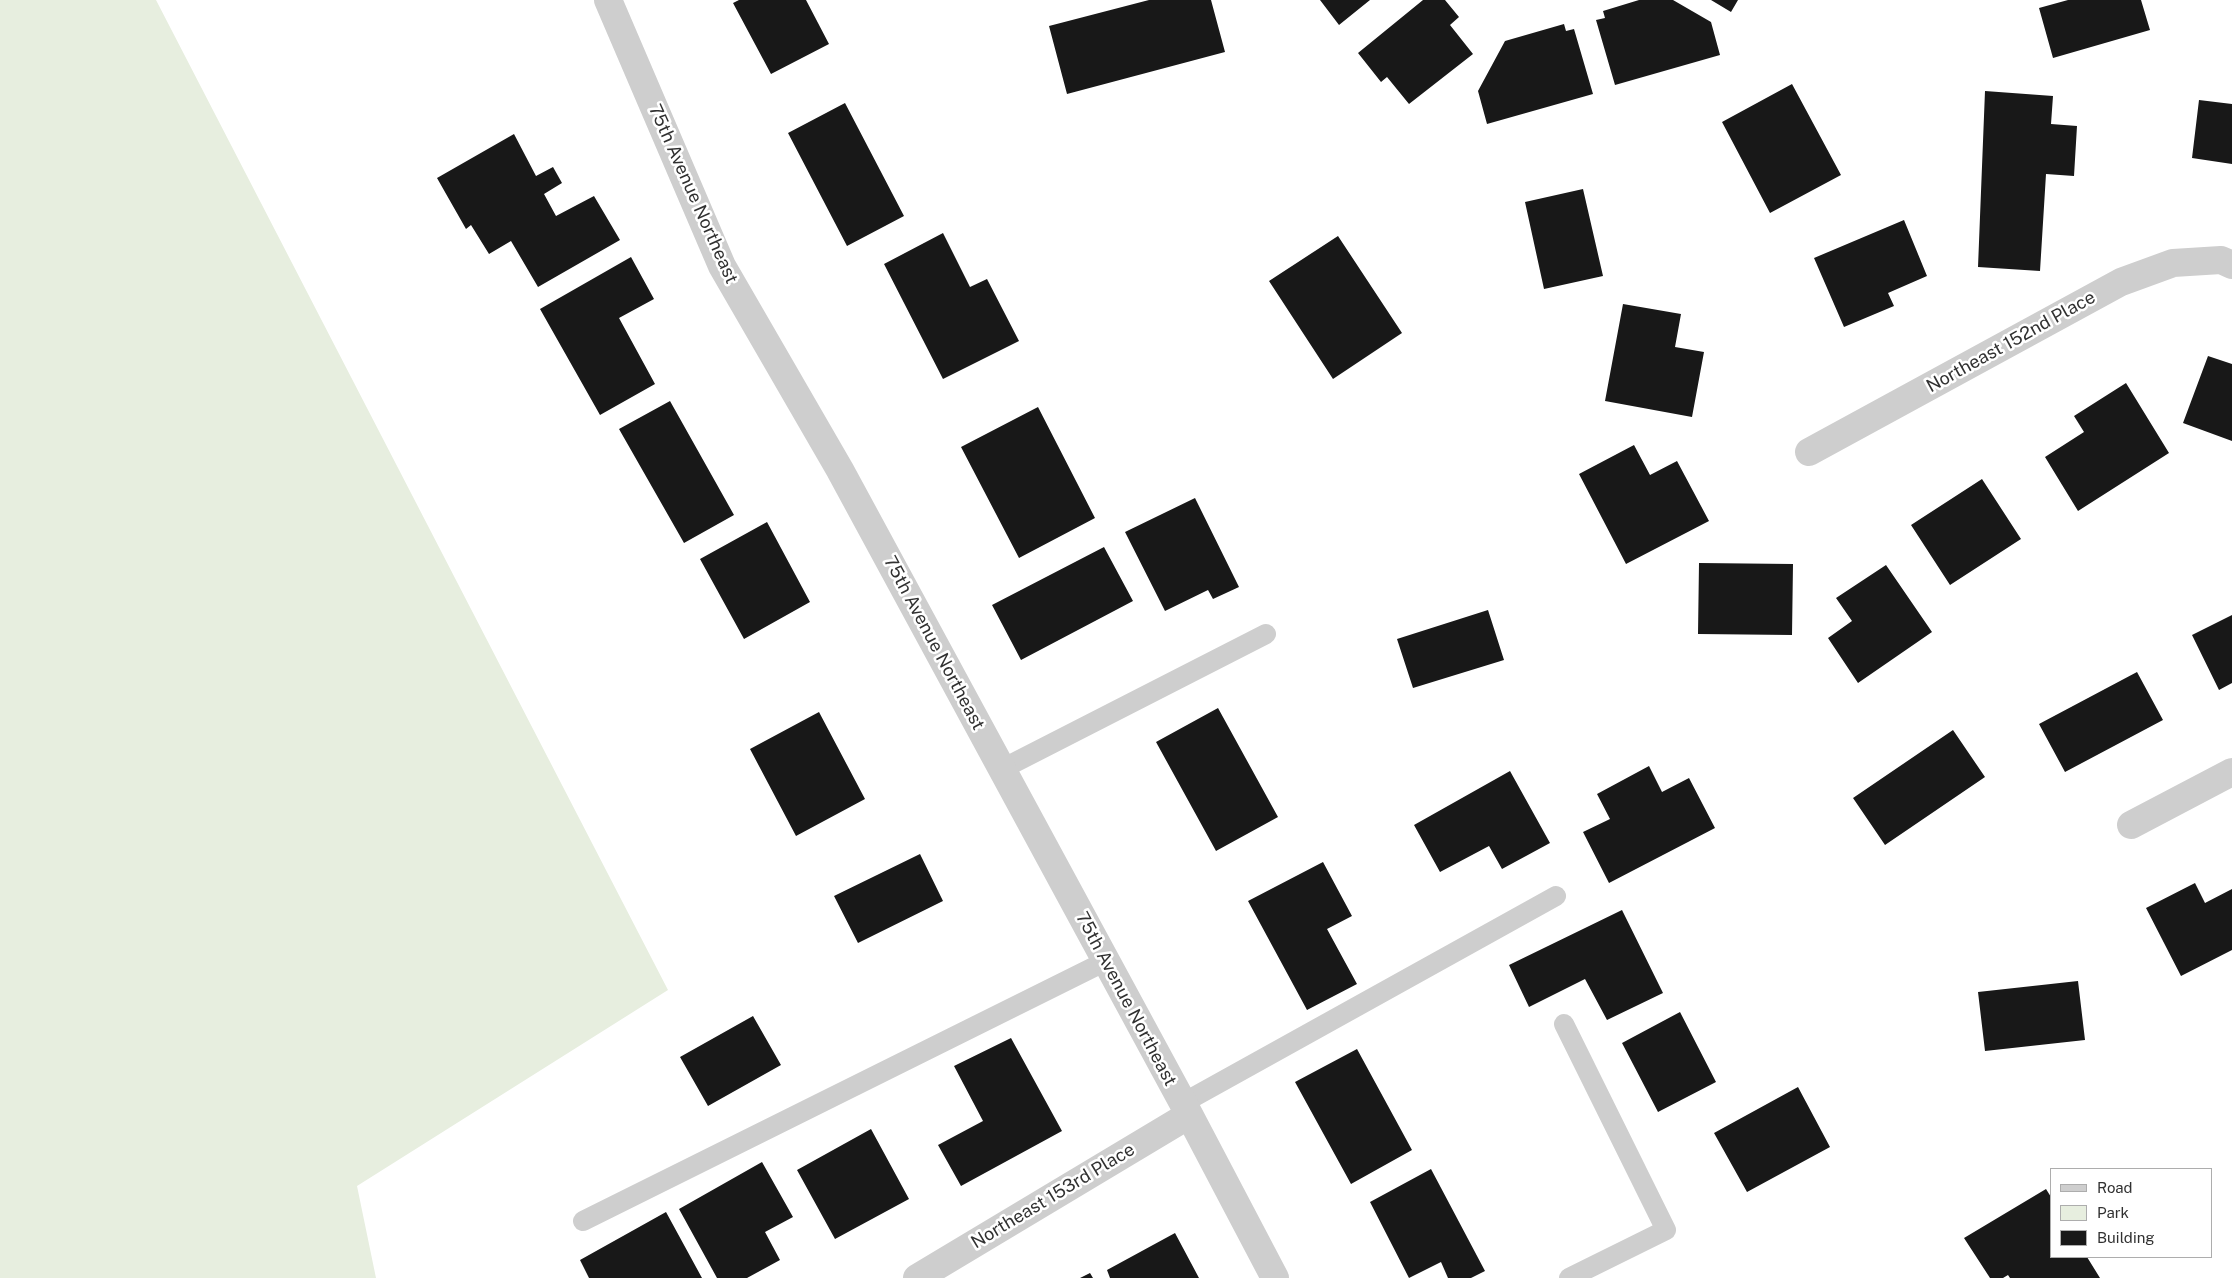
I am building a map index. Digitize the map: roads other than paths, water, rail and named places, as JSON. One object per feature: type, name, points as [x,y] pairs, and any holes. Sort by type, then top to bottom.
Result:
[{"type":"street","name":"75th Avenue Northeast","points":[[608,0],[722,266],[840,470],[1186,1109],[1275,1278]]},
{"type":"street","name":"Northeast 152nd Place","points":[[1809,452],[2121,282],[2173,262],[2227,263]]},
{"type":"street","points":[[2131,825],[2232,772]]},
{"type":"street","name":"Northeast 153rd Place","points":[[917,1278],[1186,1109]]},
{"type":"lane","points":[[1002,769],[1266,634]]},
{"type":"lane","points":[[1186,1109],[1556,896]]},
{"type":"lane","points":[[583,1221],[1106,961]]},
{"type":"lane","points":[[1564,1024],[1666,1230],[1569,1278]]}]
